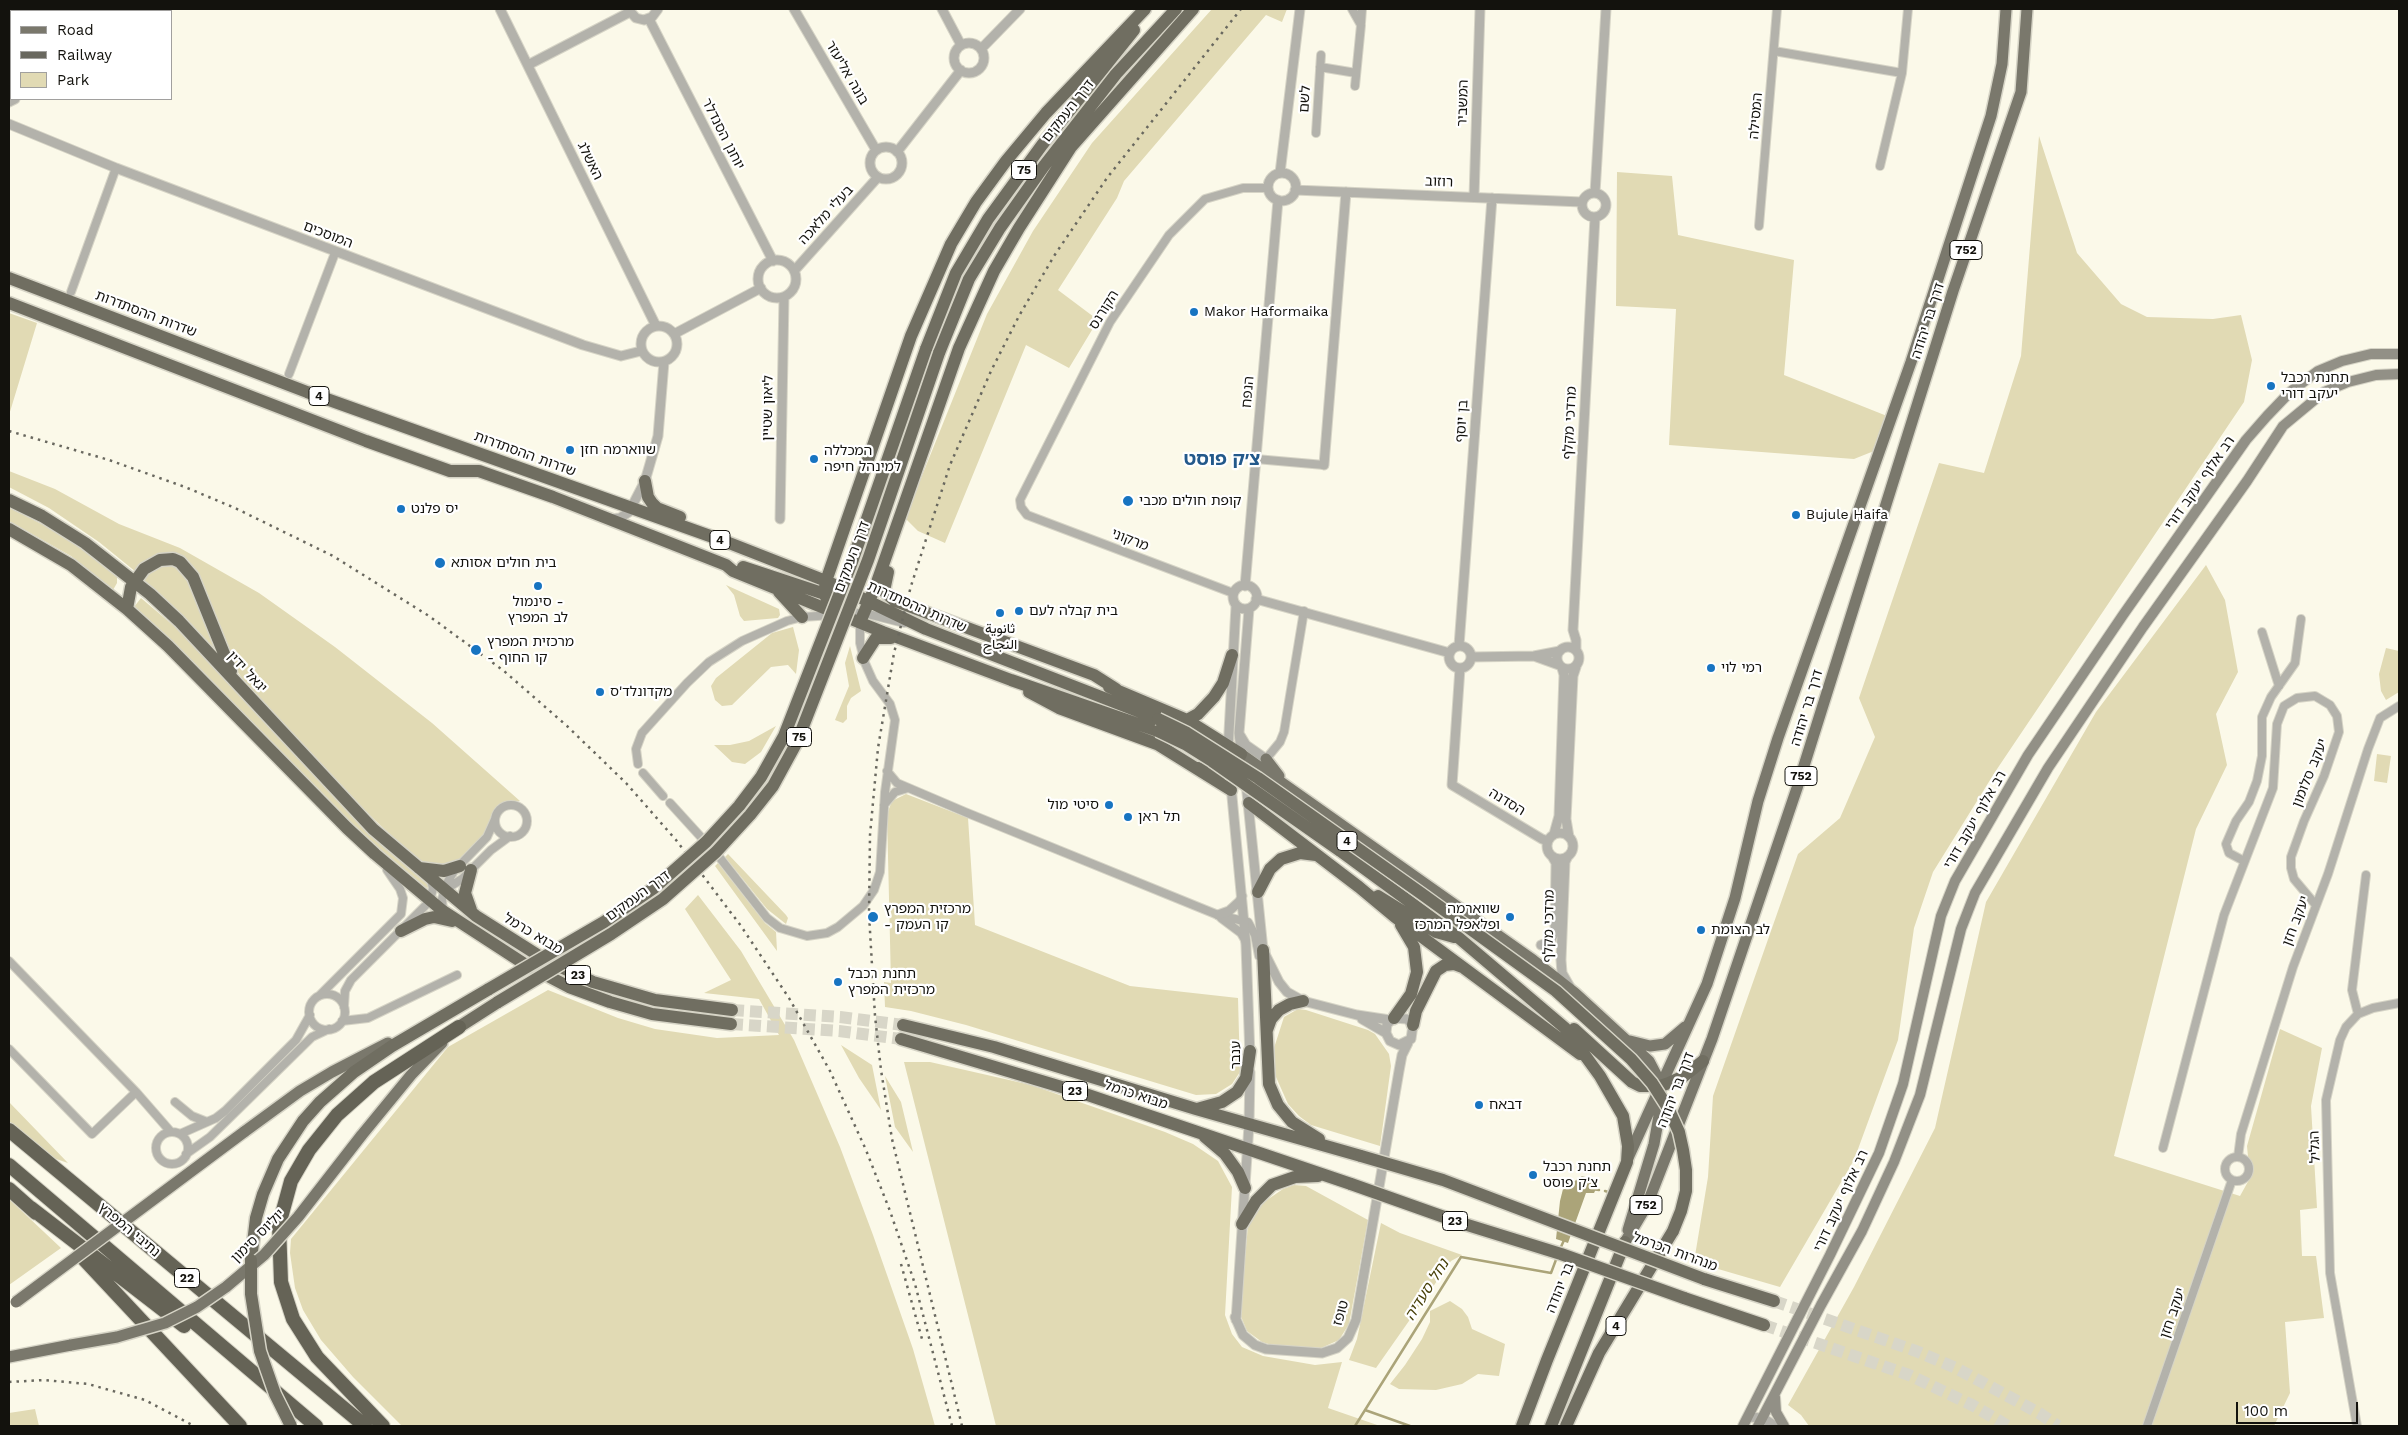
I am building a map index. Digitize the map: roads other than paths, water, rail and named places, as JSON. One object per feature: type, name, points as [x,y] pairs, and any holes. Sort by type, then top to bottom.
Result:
[{"type":"highway","points":[[840,614],[825,588],[910,336],[951,244],[976,202],[1006,161],[1046,113],[1145,9]]},
{"type":"highway","name":"דרך העמקים","points":[[291,1426],[275,1394],[260,1351],[251,1294],[251,1260],[256,1218],[263,1194],[278,1160],[303,1121],[320,1102],[354,1072],[432,1021],[489,990],[604,922],[654,888],[706,842],[755,786],[776,754],[795,709],[855,553],[926,349],[956,273],[988,219],[1042,145],[1151,9]]},
{"type":"highway","name":"דרך העמקים","points":[[459,1026],[611,934],[662,899],[716,852],[750,815],[773,786],[797,742],[864,570],[939,354],[969,279],[983,254],[1044,166],[1116,74],[1176,9]]},
{"type":"highway","points":[[726,565],[734,564],[825,588],[862,612],[886,554],[956,356],[976,310],[1018,228],[1048,180],[1083,134],[1193,9]]},
{"type":"highway","points":[[1083,134],[1116,74]]},
{"type":"highway","name":"שדרות ההסתדרות","points":[[9,278],[307,392],[724,541],[807,574],[901,639],[1010,680]]},
{"type":"highway","name":"שדרות ההסתדרות","points":[[9,303],[375,444],[450,471],[479,471],[609,519],[726,565],[734,571],[840,614],[862,612],[926,629],[1027,670]]},
{"type":"highway","points":[[645,481],[648,496],[657,508],[690,522],[724,541]]},
{"type":"highway","name":"יגאל ידין","points":[[9,500],[42,516],[85,543],[134,581],[179,621],[363,818],[431,880],[435,895],[443,911],[463,924]]},
{"type":"highway","name":"יגאל ידין","points":[[9,529],[70,565],[127,608],[168,646],[286,768],[375,854],[414,888],[435,895]]},
{"type":"highway","points":[[807,574],[814,573],[822,566],[840,540]]},
{"type":"highway","points":[[886,554],[889,570],[884,589],[890,598],[1094,675],[1116,689]]},
{"type":"highway","points":[[127,608],[129,592],[134,581],[144,569],[160,560],[173,559],[185,566],[193,577],[224,656],[240,686]]},
{"type":"highway","points":[[769,585],[787,599],[802,616]]},
{"type":"highway","points":[[863,658],[878,637],[901,639]]},
{"type":"highway","points":[[1187,720],[1198,714],[1214,697],[1223,683],[1232,655]]},
{"type":"highway","points":[[1027,670],[1059,672],[1116,689],[1187,720],[1241,754],[1238,763],[1230,770],[1217,774],[1198,768]]},
{"type":"highway","name":"4","points":[[1027,670],[1158,725],[1251,787],[1459,938],[1572,1036],[1600,1076],[1623,1116],[1628,1146],[1627,1162]]},
{"type":"highway","points":[[1010,680],[1040,699],[1157,744],[1231,790]]},
{"type":"highway","name":"4","points":[[1010,680],[1187,733],[1251,774],[1556,991],[1626,1054],[1652,1083],[1668,1108],[1678,1132],[1686,1170],[1686,1191],[1681,1211],[1673,1231],[1599,1353],[1566,1426]]},
{"type":"highway","points":[[1249,803],[1395,917],[1567,1044],[1600,1076]]},
{"type":"highway","points":[[1258,892],[1270,870],[1281,859],[1300,852],[1320,857]]},
{"type":"highway","points":[[417,867],[439,871],[465,868],[465,893],[468,905],[476,916]]},
{"type":"highway","points":[[1359,887],[1393,904],[1436,932],[1459,938]]},
{"type":"highway","name":"מבוא כרמל","points":[[435,895],[476,916],[544,959],[593,982],[655,1000],[732,1010]]},
{"type":"highway","points":[[401,931],[418,921],[434,917],[463,924]]},
{"type":"highway","points":[[1392,1019],[1411,994],[1417,972],[1414,947],[1395,917]]},
{"type":"highway","name":"23","points":[[463,924],[537,972],[588,995],[652,1014],[731,1024]]},
{"type":"highway","points":[[1263,950],[1269,1084],[1278,1105],[1292,1122],[1304,1132],[1341,1150]]},
{"type":"highway","points":[[1413,1026],[1416,1011],[1436,971],[1449,964],[1466,970]]},
{"type":"highway","points":[[1266,1035],[1267,1027],[1276,1013],[1290,1004],[1303,1000]]},
{"type":"highway","points":[[1544,1010],[1573,1028],[1632,1082],[1644,1087],[1660,1086],[1684,1076],[1703,1061]]},
{"type":"highway","name":"מבוא כרמל","points":[[903,1025],[994,1048],[1249,1125]]},
{"type":"highway","points":[[383,1426],[317,1357],[293,1318],[281,1282],[279,1225],[291,1181],[309,1150],[337,1115],[381,1077],[459,1026]]},
{"type":"highway","name":"מבוא כרמל","points":[[901,1039],[991,1065],[1247,1148]]},
{"type":"highway","points":[[1196,1109],[1222,1102],[1237,1092],[1246,1078],[1250,1051]]},
{"type":"highway","name":"23","points":[[1249,1125],[1341,1150]]},
{"type":"highway","name":"נתיבי המפרץ","points":[[9,1130],[365,1426]]},
{"type":"highway","points":[[1195,1130],[1225,1154],[1238,1172],[1244,1188]]},
{"type":"highway","name":"23","points":[[1247,1148],[1461,1223],[1561,1254],[1764,1325]]},
{"type":"highway","name":"מנהרות הכרמל","points":[[1341,1150],[1443,1180],[1704,1279],[1774,1301]]},
{"type":"highway","name":"בר יהודה","points":[[1522,1426],[1627,1162]]},
{"type":"highway","name":"נתיבי המפרץ","points":[[9,1165],[315,1426]]},
{"type":"highway","points":[[1242,1224],[1256,1201],[1272,1185],[1302,1176],[1330,1177]]},
{"type":"highway","points":[[9,1189],[125,1300],[240,1426]]},
{"type":"highway","points":[[30,1208],[315,1426]]},
{"type":"highway","name":"דרך בר יהודה","points":[[1551,1426],[1625,1242]]},
{"type":"main road","name":"דרך בר יהודה","points":[[1627,1162],[1707,984],[1735,898],[1758,802],[1787,709],[1911,362],[1991,116],[2002,64],[2006,9]]},
{"type":"main road","name":"דרך בר יהודה","points":[[1625,1242],[1647,1205],[1703,1061],[1803,771],[1953,291],[2021,92],[2027,9]]},
{"type":"main road","name":"רב אלוף יעקב דורי","points":[[1745,1421],[1830,1255],[1879,1153],[1903,1084],[1937,931],[1955,880],[2028,755],[2123,615],[2246,440],[2267,416],[2290,392],[2318,371],[2342,361],[2371,354],[2399,354]]},
{"type":"main road","points":[[1759,1423],[1862,1231],[1910,1125],[1920,1095],[1957,944],[1975,893],[2048,768],[2143,627],[2247,481],[2283,426],[2324,392],[2348,382],[2376,375],[2399,374]]},
{"type":"main road","points":[[1241,754],[1533,960],[1575,993],[1652,1065],[1660,1086],[1658,1128],[1625,1242]]},
{"type":"main road","points":[[1266,759],[1290,788]]},
{"type":"main road","points":[[1231,790],[1245,777],[1256,772],[1277,778]]},
{"type":"main road","points":[[12,1305],[300,1091],[332,1072],[432,1021]]},
{"type":"main road","points":[[1626,1039],[1646,1045],[1664,1044],[1673,1039],[1692,1021]]},
{"type":"main road","name":"יוליוס סימון","points":[[9,1357],[117,1337],[165,1323],[197,1307],[226,1287],[264,1255],[298,1217],[411,1075],[459,1026]]},
{"type":"main road","points":[[1775,1395],[1775,1407],[1784,1426]]},
{"type":"street","name":"האשלג","points":[[500,9],[656,326]]},
{"type":"street","points":[[528,65],[629,10],[640,19],[649,19],[658,9]]},
{"type":"street","name":"בונה אליעזר","points":[[794,9],[876,150]]},
{"type":"street","points":[[942,9],[961,45]]},
{"type":"street","points":[[981,49],[1020,9]]},
{"type":"street","points":[[1280,173],[1292,178],[1295,190],[1287,200],[1278,200],[1271,196],[1268,188],[1270,180],[1280,173],[1300,9]]},
{"type":"street","points":[[1352,9],[1361,25]]},
{"type":"street","points":[[1355,86],[1362,9]]},
{"type":"street","name":"המשביר","points":[[1474,197],[1480,9]]},
{"type":"street","points":[[1595,193],[1606,9]]},
{"type":"street","name":"המסילה","points":[[1759,226],[1777,9]]},
{"type":"street","points":[[1880,166],[1902,73],[1908,9]]},
{"type":"street","name":"יוחנן הסנדלר","points":[[649,19],[773,261]]},
{"type":"street","points":[[970,43],[981,49],[984,59],[980,68],[971,73],[961,70],[954,58],[961,45],[970,43]]},
{"type":"street","points":[[1774,51],[1902,73]]},
{"type":"street","name":"לשם","points":[[1316,133],[1321,55]]},
{"type":"street","name":"לשם","points":[[1320,67],[1356,73]]},
{"type":"street","points":[[897,152],[961,70]]},
{"type":"street","name":"המוסכים","points":[[9,124],[116,168],[335,253],[583,345],[621,356],[641,351]]},
{"type":"street","points":[[884,148],[897,152],[901,161],[899,170],[888,179],[878,177],[871,169],[870,164],[870,159],[876,150],[884,148]]},
{"type":"street","points":[[71,292],[116,168]]},
{"type":"street","name":"בעלי מלאכה","points":[[794,271],[878,177]]},
{"type":"street","name":"הקורנס","points":[[1021,506],[1022,495],[1110,322],[1169,236],[1205,199],[1243,188],[1268,188]]},
{"type":"street","name":"רוזוב","points":[[1295,190],[1582,202]]},
{"type":"street","points":[[1256,459],[1324,466],[1346,192]]},
{"type":"street","points":[[1595,193],[1602,196],[1606,207],[1602,214],[1595,217],[1585,213],[1582,202],[1588,194],[1595,193]]},
{"type":"street","name":"בן יוסף","points":[[1459,646],[1492,198]]},
{"type":"street","name":"הנפח","points":[[1245,586],[1278,200]]},
{"type":"street","name":"מרדכי מקלף","points":[[1576,650],[1573,630],[1595,217]]},
{"type":"street","points":[[289,374],[335,253]]},
{"type":"street","points":[[773,261],[786,262],[794,271],[796,277],[793,289],[784,297],[768,296],[761,288],[760,272],[768,263],[773,261]]},
{"type":"street","points":[[674,334],[761,288]]},
{"type":"street","name":"ליאון שטיין","points":[[780,519],[784,297]]},
{"type":"street","points":[[609,519],[620,518],[632,509],[645,481],[658,436],[664,362],[676,350],[676,339],[674,334],[666,327],[656,326],[643,335],[641,351],[648,359],[664,362]]},
{"type":"street","name":"מרקוני","points":[[1021,506],[1027,515],[1233,593]]},
{"type":"street","points":[[1236,606],[1248,609],[1253,606],[1256,599],[1252,588],[1245,586],[1238,588],[1233,593],[1236,606],[1228,745],[1231,790],[1249,803]]},
{"type":"street","points":[[1256,599],[1450,653]]},
{"type":"street","points":[[1248,609],[1239,733],[1249,803],[1263,950],[1282,987],[1303,1000],[1357,1015],[1392,1019],[1407,1018],[1413,1026],[1414,1035],[1402,1055],[1398,1071]]},
{"type":"street","points":[[1239,733],[1246,745],[1266,759],[1280,742],[1284,732],[1304,611]]},
{"type":"street","points":[[670,803],[720,858],[767,918],[787,931],[807,936],[827,933],[838,927],[863,906],[872,894],[880,872],[883,809],[895,716],[890,704],[873,681],[863,658],[860,643],[862,612]]},
{"type":"street","points":[[638,764],[636,749],[642,733],[704,666],[751,637],[802,616],[840,614]]},
{"type":"street","points":[[2244,861],[2229,853],[2226,844],[2236,821],[2249,802],[2256,781],[2262,756],[2262,717],[2279,686],[2295,663],[2301,619]]},
{"type":"street","name":"מרדכי מקלף","points":[[1561,650],[1573,630]]},
{"type":"street","points":[[2262,632],[2279,686]]},
{"type":"street","points":[[1459,646],[1466,648],[1470,657],[1469,663],[1460,668],[1451,663],[1450,653],[1459,646]]},
{"type":"street","points":[[1470,657],[1534,656],[1569,647],[1576,650],[1580,657],[1573,676],[1566,819],[1569,837],[1573,844],[1568,856],[1560,858],[1552,856],[1548,849],[1559,816],[1564,675],[1557,658],[1561,650]]},
{"type":"street","points":[[1534,656],[1569,670],[1576,667]]},
{"type":"street","name":"הסדנה","points":[[1460,668],[1452,785],[1542,839],[1551,838]]},
{"type":"street","name":"יעקב סלומון","points":[[2163,1148],[2224,915],[2273,788],[2278,724],[2284,706],[2297,698],[2315,696],[2330,706],[2337,716],[2339,732],[2324,776],[2297,839],[2291,857],[2290,868],[2294,879],[2316,904]]},
{"type":"street","name":"יעקב חזן","points":[[2238,1157],[2241,1134],[2293,967],[2328,874],[2342,825],[2380,718],[2399,706]]},
{"type":"street","points":[[887,771],[893,780],[908,788],[1218,915],[1244,921],[1251,925],[1255,935],[1264,984]]},
{"type":"street","points":[[643,773],[663,796]]},
{"type":"street","points":[[883,809],[892,794],[908,788]]},
{"type":"street","name":"ענבר","points":[[1231,790],[1246,945],[1250,1051],[1249,1125],[1242,1224]]},
{"type":"street","points":[[435,895],[457,884],[465,868],[487,837],[495,819],[499,811],[506,806],[516,806],[523,811],[527,821],[524,830],[517,836],[510,836],[500,832],[495,819]]},
{"type":"street","points":[[1551,838],[1562,833],[1569,837]]},
{"type":"street","points":[[170,1131],[164,1133],[157,1141],[156,1152],[162,1161],[173,1164],[182,1160],[186,1154],[224,1123],[306,1043],[317,1034],[339,1025],[342,1020],[345,991],[351,980],[401,931],[450,877],[510,836]]},
{"type":"street","points":[[180,1134],[224,1111],[289,1048],[301,1034],[310,1015],[311,1004],[401,914],[403,898],[400,889],[375,854]]},
{"type":"street","name":"מרדכי מקלף","points":[[1541,945],[1550,942],[1555,931],[1556,864],[1552,856]]},
{"type":"street","name":"מרדכי מקלף","points":[[1568,856],[1565,862],[1561,960],[1562,973],[1575,993]]},
{"type":"street","points":[[2366,875],[2352,990],[2358,1014],[2373,1008],[2399,1003]]},
{"type":"street","points":[[1218,915],[1229,911],[1240,901],[1242,895]]},
{"type":"street","points":[[1218,915],[1241,932],[1246,945]]},
{"type":"street","points":[[9,961],[136,1092],[170,1131],[180,1134],[187,1141],[186,1154]]},
{"type":"street","points":[[342,1020],[368,1018],[457,975]]},
{"type":"street","points":[[320,995],[330,994],[335,996],[344,1007]]},
{"type":"street","name":"הגליל","points":[[2357,1426],[2330,1273],[2326,1100],[2340,1040],[2346,1027],[2358,1014]]},
{"type":"street","points":[[310,1015],[315,1024],[329,1029]]},
{"type":"street","points":[[1357,1015],[1399,1045],[1408,1043]]},
{"type":"street","points":[[1392,1019],[1388,1037],[1397,1060],[1398,1071]]},
{"type":"street","points":[[9,1049],[92,1134],[136,1092]]},
{"type":"street","name":"טופז","points":[[1242,1224],[1235,1299],[1236,1320],[1243,1334],[1249,1341],[1260,1348],[1274,1351],[1322,1353],[1337,1348],[1348,1338],[1356,1320],[1398,1071]]},
{"type":"street","points":[[175,1102],[192,1116],[206,1122],[224,1123]]},
{"type":"street","points":[[2238,1157],[2247,1163],[2247,1174],[2243,1179],[2232,1180],[2226,1174],[2225,1166],[2230,1159],[2238,1157]]},
{"type":"street","name":"יעקב חזן","points":[[2147,1426],[2232,1180]]},
{"type":"street","points":[[1745,1421],[1775,1426]]},
{"type":"waterway","name":"נחל סעדיה","points":[[1592,1189],[1599,1190]]},
{"type":"waterway","name":"נחל סעדיה","points":[[1560,1249],[1565,1238]]},
{"type":"waterway","name":"נחל סעדיה","points":[[1355,1426],[1461,1257],[1551,1273],[1557,1257]]},
{"type":"waterway","points":[[1365,1410],[1410,1426]]},
{"type":"tunnel","points":[[732,1010],[840,1017],[903,1025]]},
{"type":"tunnel","points":[[731,1024],[839,1031],[901,1039]]},
{"type":"tunnel","points":[[1774,1301],[1916,1351],[1956,1368],[2039,1413],[2058,1426]]},
{"type":"tunnel","points":[[1764,1325],[1909,1375],[1972,1405],[2008,1426]]},
{"type":"railway","points":[[962,1426],[892,1139],[875,1016],[869,914],[870,835],[878,748],[894,653],[911,586],[950,465],[991,371],[1019,316],[1054,256],[1107,178],[1241,9]]},
{"type":"railway","points":[[9,431],[109,460],[185,487],[235,508],[333,556],[429,616],[504,671],[567,726],[626,783],[676,840],[741,926],[789,998],[830,1071],[866,1150],[890,1211],[915,1284],[952,1426]]},
{"type":"railway","points":[[901,1264],[922,1339]]},
{"type":"railway","points":[[9,1382],[44,1380],[88,1384],[145,1400],[194,1426]]},
{"type":"place","name":"Makor Haformaika","points":[[1194,312]]},
{"type":"place","name":"תחנת רכבל יעקב דורי","points":[[2271,386]]},
{"type":"place","name":"שווארמה חזן","points":[[570,450]]},
{"type":"place","name":"המכללה למינהל חיפה","points":[[814,459]]},
{"type":"place","name":"קופת חולים מכבי","points":[[1128,501]]},
{"type":"place","name":"יס פלנט","points":[[401,509]]},
{"type":"place","name":"Bujule Haifa","points":[[1796,515]]},
{"type":"place","name":"בית חולים אסותא","points":[[440,563]]},
{"type":"place","name":"סינמול - לב המפרץ","points":[[538,586]]},
{"type":"place","name":"בית קבלה לעם","points":[[1019,611]]},
{"type":"place","name":"ثانوية النجاح","points":[[1000,613]]},
{"type":"place","name":"מרכזית המפרץ - קו החוף","points":[[476,650]]},
{"type":"place","name":"רמי לוי","points":[[1711,668]]},
{"type":"place","name":"מקדונלד'ס","points":[[600,692]]},
{"type":"place","name":"סיטי מול","points":[[1109,805]]},
{"type":"place","name":"תל ראן","points":[[1128,817]]},
{"type":"place","name":"מרכזית המפרץ - קו העמק","points":[[873,917]]},
{"type":"place","name":"שווארמה ופלאפל המרכז","points":[[1510,917]]},
{"type":"place","name":"לב הצומת","points":[[1701,930]]},
{"type":"place","name":"תחנת רכבל מרכזית המפרץ","points":[[838,982]]},
{"type":"place","name":"דבאח","points":[[1479,1105]]},
{"type":"place","name":"תחנת רכבל צ'ק פוסט","points":[[1533,1175]]},
{"type":"district","name":"צ׳ק פוסט","points":[[1222,459]]}]
